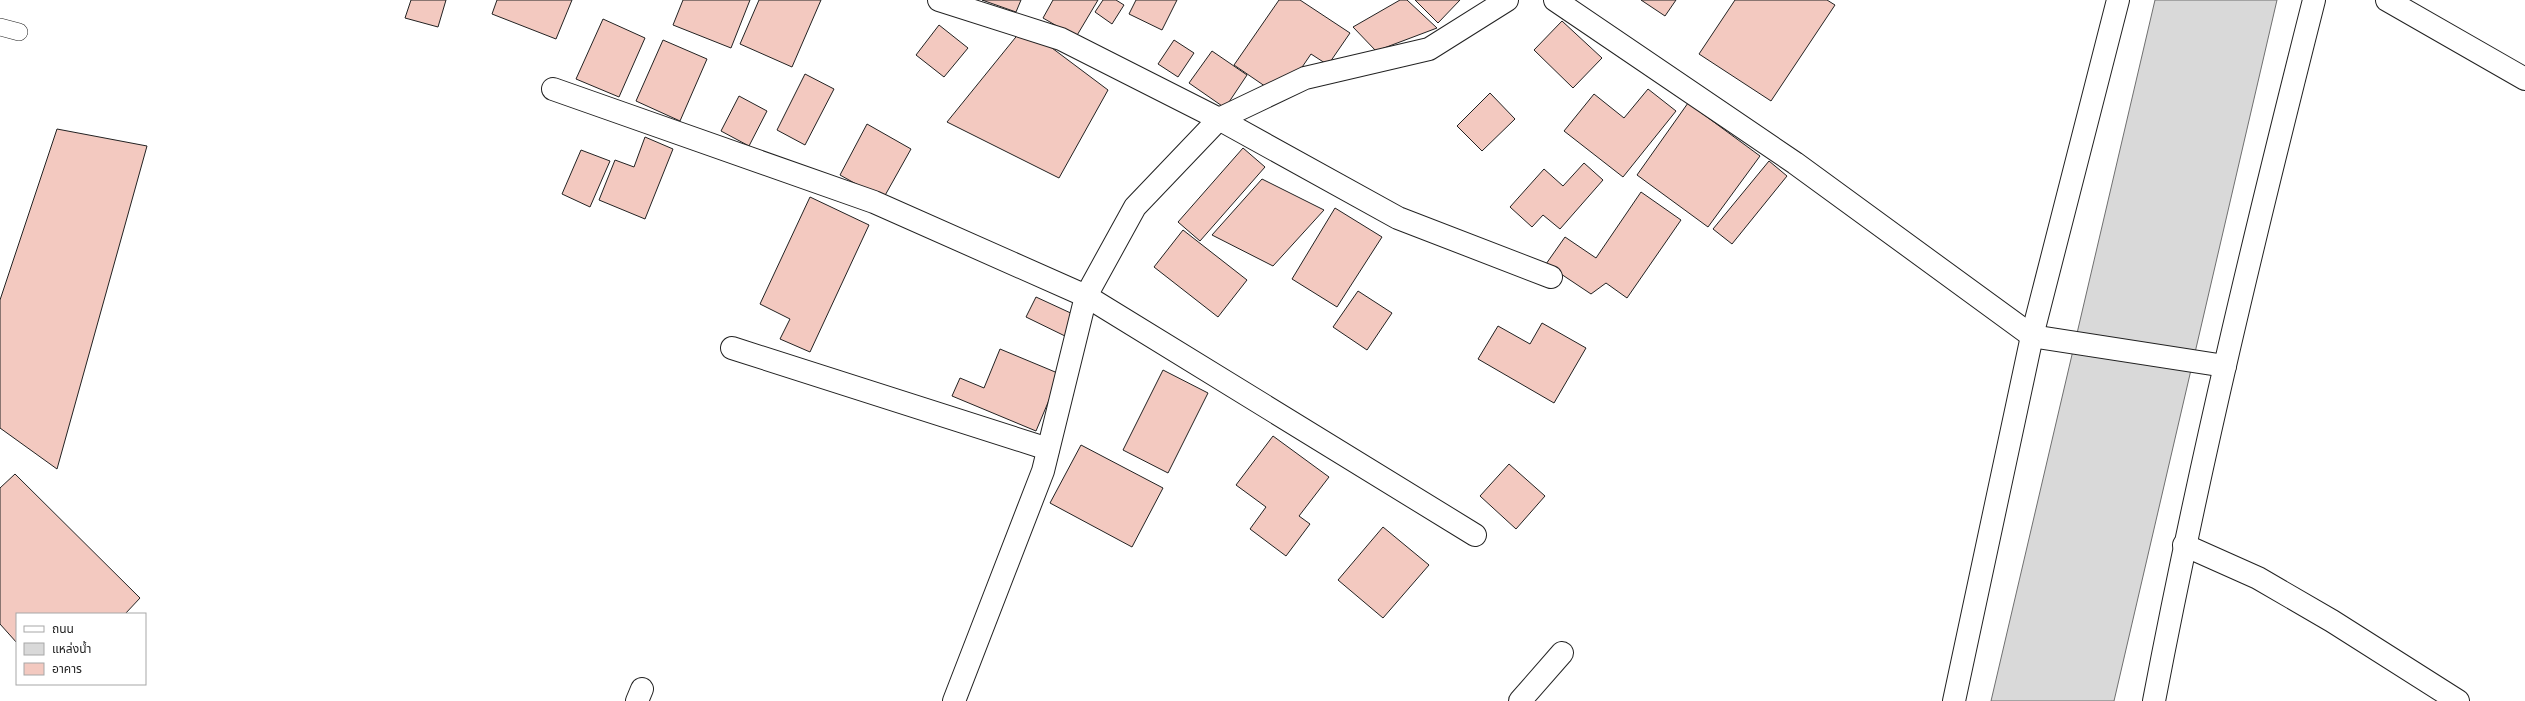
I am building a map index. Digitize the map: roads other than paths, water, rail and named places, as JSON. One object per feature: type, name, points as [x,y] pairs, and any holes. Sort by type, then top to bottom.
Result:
[{"type":"street","points":[[939,0],[1061,39],[1219,119],[1398,218],[1551,277]]},
{"type":"street","points":[[954,701],[1043,471],[1086,296],[1135,207],[1219,119],[1305,78],[1429,49],[1507,0]]},
{"type":"street","points":[[1555,0],[1795,163],[2032,336],[2225,366]]},
{"type":"street","points":[[1954,701],[2032,336],[2118,0]]},
{"type":"street","points":[[2154,701],[2184,545],[2245,271],[2314,0]]},
{"type":"street","points":[[2387,0],[2525,79]]},
{"type":"street","points":[[552,89],[874,202],[1086,296],[1475,535]]},
{"type":"street","points":[[732,348],[1048,450]]},
{"type":"street","points":[[2184,545],[2264,582],[2332,621],[2458,701]]},
{"type":"street","points":[[1520,701],[1562,653]]},
{"type":"lane","points":[[0,26],[19,32]]},
{"type":"water","points":[[2155,0],[2277,0],[2114,701],[1991,701]]}]
